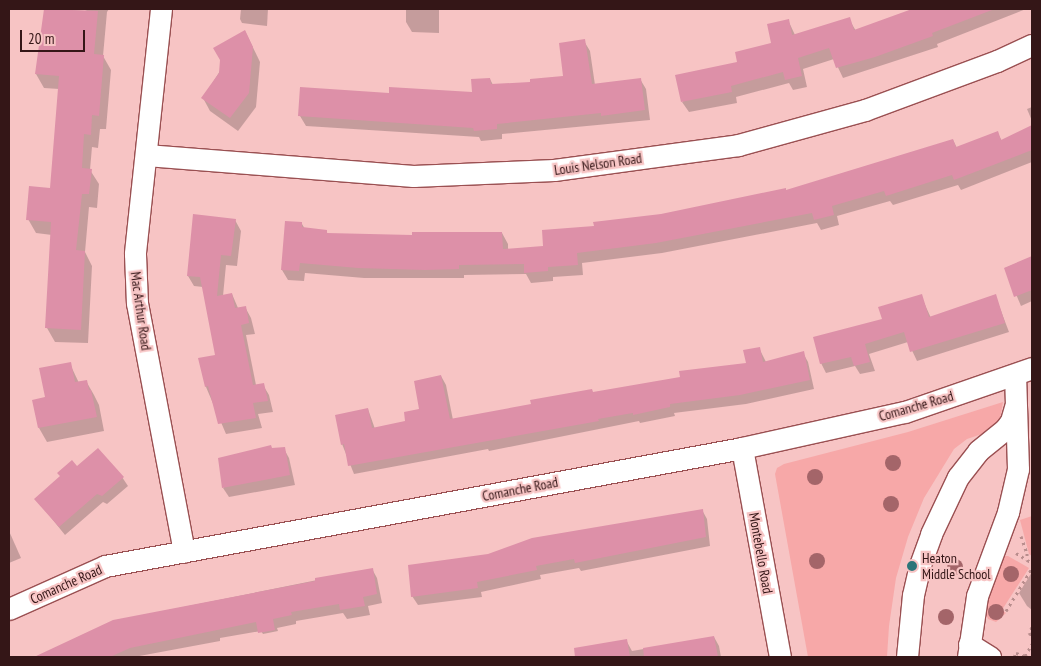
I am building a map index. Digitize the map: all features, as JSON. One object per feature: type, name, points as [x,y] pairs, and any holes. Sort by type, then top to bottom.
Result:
[{"type":"street","name":"Mac Arthur Road","points":[[161,9],[135,254],[137,303],[184,552]]},
{"type":"street","name":"Louis Nelson Road","points":[[146,155],[412,176],[554,170],[738,145],[865,110],[997,61],[1032,45]]},
{"type":"street","name":"Comanche Road","points":[[9,609],[105,566],[742,448],[905,412],[1023,372]]},
{"type":"street","points":[[907,657],[913,595],[920,565],[931,534],[958,477],[974,456],[1005,429],[1011,421],[1023,372]]},
{"type":"street","points":[[990,657],[968,651],[977,596],[1008,512],[1018,469],[1016,402]]},
{"type":"street","name":"Montebello Road","points":[[742,448],[780,657]]},
{"type":"path","points":[[1006,611],[1032,568]]},
{"type":"path","points":[[1032,627],[1029,633],[1032,635]]},
{"type":"path","points":[[1014,657],[1016,653],[1025,656],[1032,644]]},
{"type":"shaded area","points":[[1003,402],[999,425],[988,432],[967,439],[954,449],[924,498],[908,537],[896,578],[889,626],[887,657],[808,657],[775,474],[777,468],[784,464],[908,432]]},
{"type":"shaded area","points":[[1032,516],[1032,556],[1029,554],[1020,520]]},
{"type":"shaded area","points":[[1001,556],[1008,556],[1029,568],[1002,610],[1006,613],[996,622],[988,619],[985,611],[990,588]]},
{"type":"building","points":[[44,9],[98,11],[94,54],[104,55],[99,116],[92,115],[91,135],[84,134],[82,168],[92,169],[89,194],[82,194],[76,250],[85,251],[81,330],[45,328],[51,222],[26,220],[29,186],[50,188],[59,76],[35,74]]},
{"type":"building","points":[[912,9],[992,10],[932,33],[933,36],[875,57],[836,68],[829,48],[798,58],[802,76],[785,80],[783,72],[731,86],[732,92],[681,102],[675,75],[737,62],[735,52],[771,43],[767,24],[789,19],[792,35],[850,17],[854,30]]},
{"type":"building","points":[[245,30],[253,47],[249,93],[230,118],[201,98],[219,73],[220,60],[213,48]]},
{"type":"building","points":[[585,39],[592,84],[641,78],[645,110],[601,116],[601,113],[497,124],[497,129],[474,131],[473,128],[298,116],[300,87],[389,93],[389,87],[472,92],[471,79],[490,78],[491,84],[530,82],[530,79],[563,76],[559,43]]},
{"type":"building","points":[[1032,125],[1032,150],[954,180],[952,175],[886,196],[884,191],[832,206],[834,215],[814,220],[812,213],[656,243],[577,253],[578,265],[548,267],[548,271],[524,273],[524,264],[459,265],[459,269],[425,270],[358,268],[300,263],[299,271],[281,270],[285,221],[302,222],[302,227],[327,230],[327,233],[412,235],[412,232],[502,232],[503,249],[543,246],[542,230],[594,226],[593,222],[661,214],[786,188],[786,190],[953,139],[956,147],[998,131],[1001,140]]},
{"type":"building","points":[[193,214],[236,219],[231,256],[221,255],[217,296],[232,293],[235,308],[246,306],[249,323],[241,325],[253,385],[264,383],[268,401],[253,403],[256,418],[218,424],[208,386],[205,387],[198,358],[215,355],[200,277],[187,276]]},
{"type":"building","points":[[1032,256],[1032,290],[1014,297],[1004,268]]},
{"type":"building","points":[[922,294],[929,317],[996,294],[1005,323],[910,352],[904,332],[865,344],[870,362],[854,366],[851,357],[820,364],[813,337],[882,319],[878,307]]},
{"type":"building","points":[[760,347],[763,362],[804,351],[810,380],[740,395],[670,404],[670,407],[633,415],[633,413],[598,419],[599,421],[348,466],[344,444],[341,445],[335,415],[368,408],[372,428],[405,421],[404,412],[419,409],[414,381],[441,375],[450,419],[531,404],[530,400],[592,389],[593,392],[680,377],[679,371],[746,363],[743,350]]},
{"type":"building","points":[[71,362],[75,382],[87,380],[97,417],[38,428],[32,400],[45,397],[39,368]]},
{"type":"building","points":[[271,445],[272,448],[285,447],[290,475],[222,488],[218,458]]},
{"type":"building","points":[[98,448],[124,477],[102,496],[97,494],[59,527],[34,499],[60,476],[57,473],[72,460],[77,466]]},
{"type":"building","points":[[703,509],[706,537],[575,563],[574,559],[536,566],[537,570],[477,582],[478,588],[411,597],[408,565],[488,554],[532,538]]},
{"type":"building","points":[[373,568],[377,594],[363,597],[365,606],[340,610],[339,604],[291,612],[292,615],[273,619],[275,630],[258,633],[256,622],[130,648],[110,657],[34,657],[113,620],[315,581],[315,578]]},
{"type":"building","points":[[714,636],[718,657],[644,657],[643,648]]},
{"type":"building","points":[[627,639],[630,657],[575,657],[574,648]]},
{"type":"place","name":"Heaton Middle School","points":[[912,566]]}]
